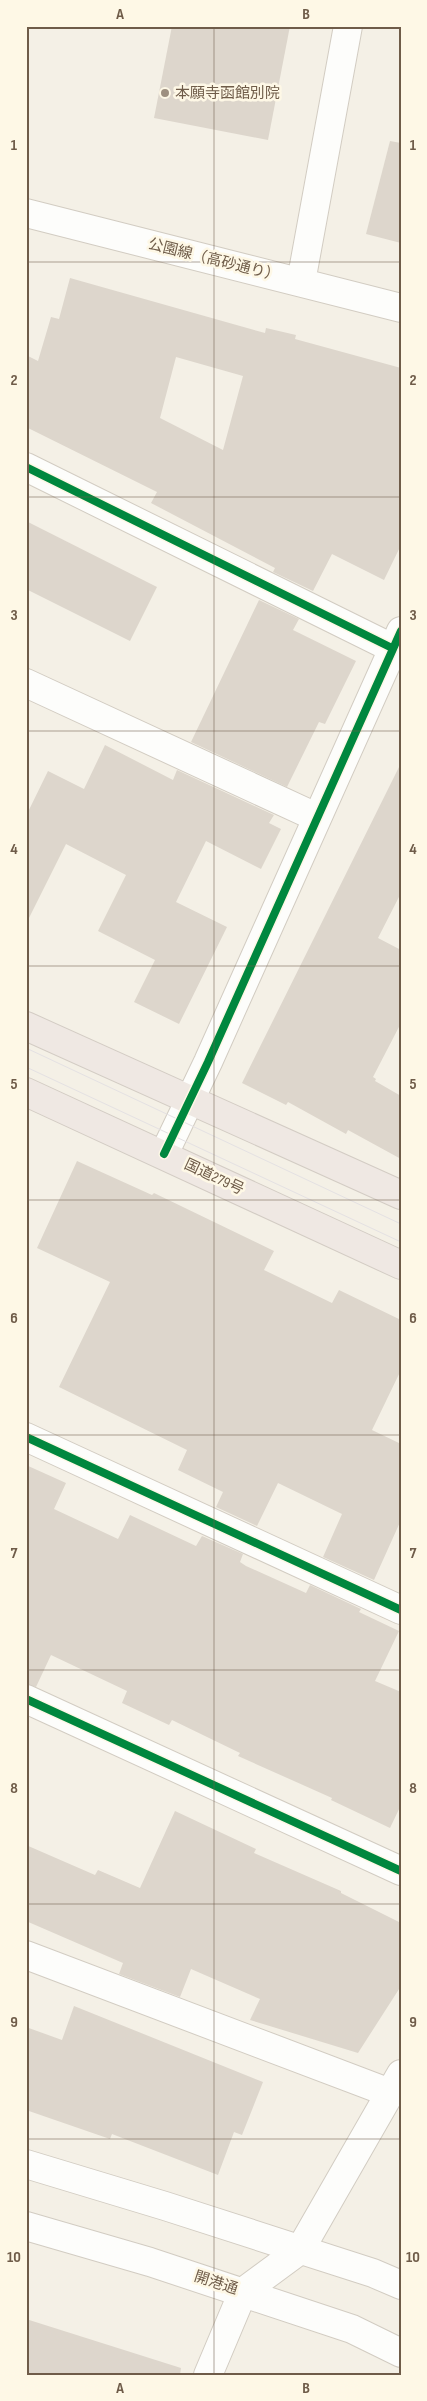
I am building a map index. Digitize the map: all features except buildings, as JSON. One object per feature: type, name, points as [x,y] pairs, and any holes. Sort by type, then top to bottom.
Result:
[{"type":"highway","points":[[26,1026],[190,1098],[401,1195]]},
{"type":"highway","name":"国道279号","points":[[26,1092],[164,1154],[401,1265]]},
{"type":"street","points":[[301,282],[348,26]]},
{"type":"street","name":"公園線（高砂通り）","points":[[26,213],[401,308]]},
{"type":"street","points":[[26,467],[397,640],[164,1154]]},
{"type":"street","points":[[26,682],[316,817]]},
{"type":"street","points":[[26,1437],[401,1610]]},
{"type":"street","points":[[26,1699],[401,1871]]},
{"type":"street","points":[[26,1955],[395,2083],[300,2250],[243,2292],[208,2375]]},
{"type":"street","points":[[26,2164],[165,2206],[373,2273],[401,2285]]},
{"type":"street","name":"開港通","points":[[26,2226],[243,2292],[352,2329],[401,2353]]},
{"type":"tram line","points":[[26,1048],[401,1224]]},
{"type":"tram line","points":[[26,1067],[401,1242]]},
{"type":"cycle path","points":[[26,467],[392,648]]},
{"type":"cycle path","points":[[164,1154],[208,1062],[401,631]]},
{"type":"cycle path","points":[[26,1437],[401,1610]]},
{"type":"cycle path","points":[[26,1699],[401,1871]]},
{"type":"place","name":"本願寺函館別院","points":[[165,93]]}]
